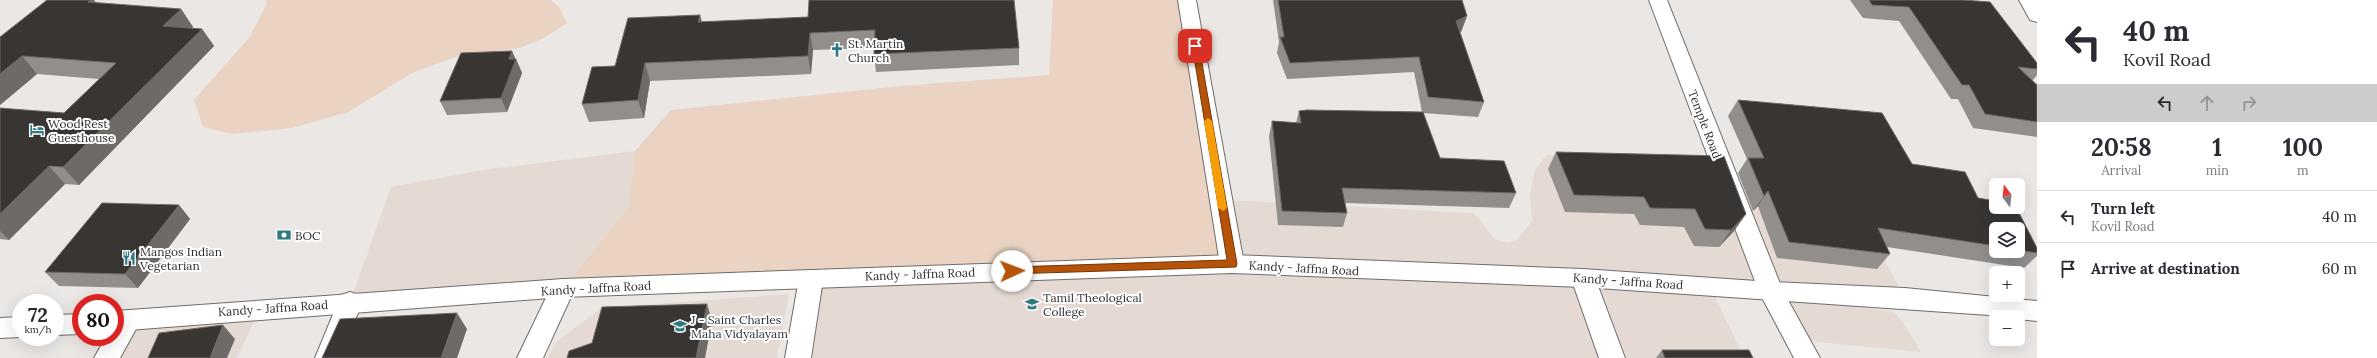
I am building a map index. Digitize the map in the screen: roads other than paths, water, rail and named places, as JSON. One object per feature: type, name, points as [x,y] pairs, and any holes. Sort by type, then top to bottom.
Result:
[{"type":"main road","points":[[1187,0],[1232,264]]},
{"type":"main road","name":"Temple Road","points":[[1658,0],[1771,292],[1807,358]]},
{"type":"main road","points":[[2028,0],[2037,16]]},
{"type":"main road","name":"Kandy - Jaffna Road","points":[[124,321],[350,302],[564,288],[1232,264],[1583,278],[1771,292],[1905,298],[2037,311]]},
{"type":"main road","points":[[1583,278],[1612,358]]},
{"type":"main road","points":[[798,358],[811,279]]},
{"type":"main road","points":[[530,358],[564,288]]},
{"type":"main road","points":[[328,358],[350,302]]},
{"type":"main road","points":[[0,328],[12,327]]},
{"type":"main road","points":[[107,358],[112,346]]},
{"type":"place","name":"St. Martin Church","points":[[837,50]]},
{"type":"place","name":"Wood Rest Guesthouse","points":[[37,130]]},
{"type":"place","name":"BOC","points":[[284,235]]},
{"type":"place","name":"Mangos Indian Vegetarian","points":[[129,258]]},
{"type":"place","name":"Tamil Theological College","points":[[1032,304]]},
{"type":"place","name":"J - Saint Charles Maha Vidyalayam","points":[[680,326]]}]
